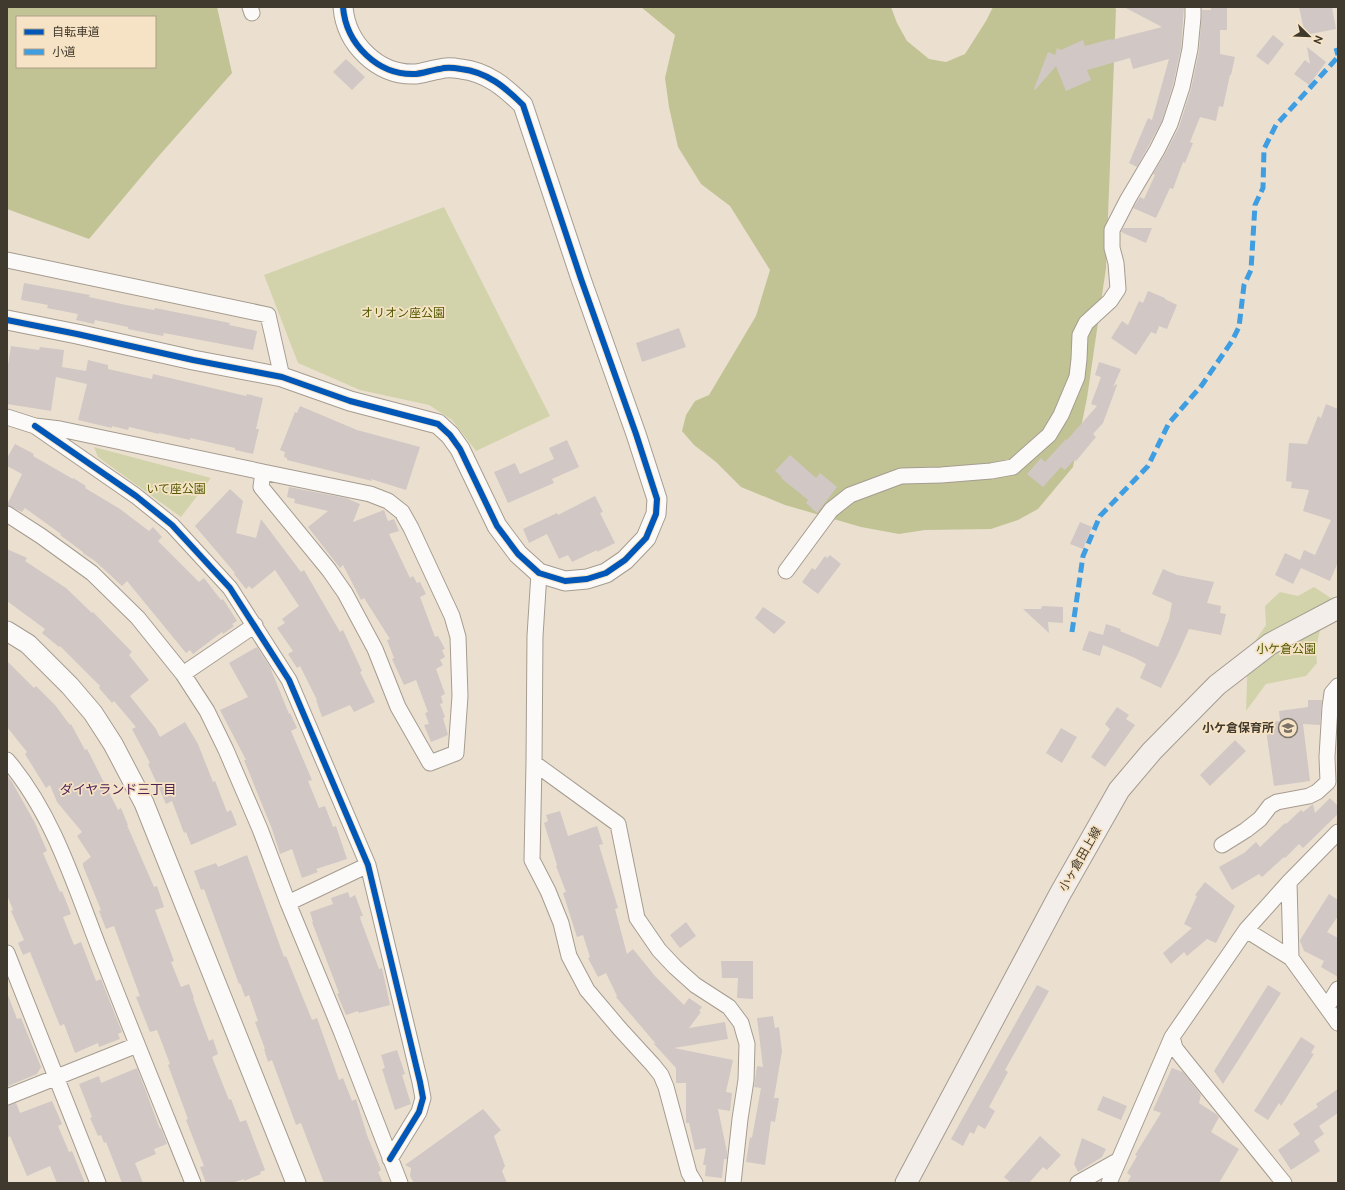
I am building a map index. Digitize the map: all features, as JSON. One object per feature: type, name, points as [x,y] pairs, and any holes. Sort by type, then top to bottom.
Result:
[{"type":"main road","name":"小ヶ倉田上線","points":[[906,1183],[1060,894],[1119,790],[1152,751],[1217,685],[1270,644],[1338,608]]},
{"type":"street","points":[[7,320],[193,360],[282,377],[350,401],[438,424],[450,435],[460,449],[497,526],[518,554],[539,572],[565,581],[587,579],[606,573],[626,560],[646,538],[656,514],[658,499],[581,279],[523,105],[504,87],[483,75],[462,69],[442,68],[417,74],[398,73],[376,64],[364,53],[350,34],[343,13],[343,7]]},
{"type":"street","points":[[786,571],[831,510],[850,495],[901,476],[941,476],[991,471],[1013,466],[1049,436],[1061,415],[1077,377],[1080,335],[1086,323],[1110,300],[1118,288],[1116,263],[1112,248],[1112,230],[1170,124],[1182,87],[1190,49],[1193,7]]},
{"type":"street","points":[[7,260],[268,315],[282,377]]},
{"type":"street","points":[[7,417],[35,426],[60,429],[370,494],[388,501],[402,512],[411,528],[452,616],[458,637],[460,696],[456,754],[430,764],[398,707],[375,649],[345,593],[329,570],[261,487],[264,472]]},
{"type":"street","points":[[35,426],[136,496],[172,525],[230,588],[289,680],[368,865],[423,1098],[419,1112],[390,1159]]},
{"type":"street","points":[[7,514],[41,536],[92,573],[138,618],[183,674],[207,711],[226,750],[260,829],[400,1183]]},
{"type":"street","points":[[539,572],[536,636],[532,860],[548,891],[561,923],[569,956],[586,990],[661,1075],[666,1088],[689,1173],[695,1183]]},
{"type":"street","points":[[183,674],[255,625]]},
{"type":"street","points":[[7,631],[28,644],[70,686],[93,713],[113,744],[141,796],[296,1183]]},
{"type":"street","points":[[1222,845],[1260,819],[1270,806],[1277,802],[1309,796],[1317,792],[1328,782],[1327,757],[1332,693],[1338,686]]},
{"type":"street","points":[[7,760],[34,797],[58,843],[193,1183]]},
{"type":"street","points":[[534,763],[618,824],[637,918],[659,950],[675,968],[695,985],[729,1007],[742,1023],[747,1044],[746,1080],[733,1183]]},
{"type":"street","points":[[1109,1183],[1172,1037],[1246,930],[1289,882],[1338,832]]},
{"type":"street","points":[[288,903],[368,865]]},
{"type":"street","points":[[1289,882],[1291,958]]},
{"type":"street","points":[[1246,930],[1291,958],[1338,1023]]},
{"type":"street","points":[[7,953],[98,1183]]},
{"type":"street","points":[[1327,1007],[1338,989]]},
{"type":"street","points":[[1172,1037],[1175,1048],[1284,1183]]},
{"type":"street","points":[[7,1097],[137,1045]]},
{"type":"street","points":[[1078,1183],[1119,1160]]},
{"type":"green space","points":[[7,7],[217,7],[232,73],[157,158],[89,239],[7,209]]},
{"type":"green space","points":[[641,7],[891,7],[897,23],[907,41],[929,59],[946,62],[965,54],[993,7],[1115,7],[1106,268],[1087,398],[1073,467],[1038,509],[1018,520],[991,529],[925,530],[899,534],[861,527],[785,505],[741,487],[716,462],[694,445],[682,431],[686,415],[695,401],[709,395],[756,316],[770,270],[730,206],[701,184],[678,147],[669,107],[665,78],[675,35]]},
{"type":"green space","name":"オリオン座公園","points":[[444,207],[550,416],[476,451],[452,420],[429,405],[360,390],[298,363],[264,275]]},
{"type":"green space","name":"いて座公園","points":[[94,447],[211,478],[181,517],[98,457]]},
{"type":"green space","name":"小ケ倉公園","points":[[1314,587],[1331,598],[1318,638],[1316,654],[1317,663],[1306,676],[1266,684],[1246,711],[1248,651],[1266,625],[1265,606],[1280,592],[1298,596]]},
{"type":"building","points":[[1124,7],[1184,7],[1181,48],[1173,85],[1162,121],[1137,167],[1129,163],[1148,118],[1152,120],[1169,59],[1133,69],[1130,58],[1087,70],[1091,80],[1066,91],[1056,66],[1035,90],[1034,89],[1048,52],[1055,55],[1057,48],[1061,50],[1083,40],[1085,46],[1162,27]]},
{"type":"building","points":[[1211,7],[1227,7],[1227,30],[1220,30],[1220,54],[1235,57],[1223,107],[1219,106],[1216,121],[1200,117],[1190,142],[1193,143],[1185,163],[1183,162],[1173,189],[1170,188],[1156,218],[1133,208],[1140,197],[1144,199],[1155,175],[1153,174],[1179,127],[1191,89],[1199,51],[1202,10],[1211,10]]},
{"type":"building","points":[[1299,7],[1332,7],[1336,29],[1305,35]]},
{"type":"building","points":[[1273,35],[1284,44],[1268,65],[1256,56]]},
{"type":"building","points":[[1307,47],[1326,62],[1309,85],[1294,74],[1305,60],[1310,64]]},
{"type":"building","points":[[346,59],[365,77],[352,90],[333,72]]},
{"type":"building","points":[[1123,228],[1152,228],[1146,243],[1121,232]]},
{"type":"building","points":[[24,283],[90,295],[89,297],[126,305],[154,310],[155,308],[230,323],[229,325],[257,331],[253,350],[164,333],[163,336],[128,329],[128,327],[95,320],[94,324],[76,320],[78,314],[47,308],[48,305],[21,300]]},
{"type":"building","points":[[1148,291],[1177,305],[1167,329],[1159,326],[1156,334],[1151,332],[1136,355],[1111,338],[1122,321],[1128,325],[1139,301],[1143,303]]},
{"type":"building","points":[[679,328],[686,347],[642,362],[636,343]]},
{"type":"building","points":[[11,346],[39,350],[40,347],[64,350],[62,367],[86,371],[88,360],[108,365],[108,369],[152,379],[153,374],[246,396],[247,394],[263,398],[256,429],[259,429],[253,454],[235,450],[235,448],[190,438],[190,440],[129,427],[128,430],[112,426],[112,428],[78,420],[87,384],[56,377],[51,411],[7,404],[7,371]]},
{"type":"building","points":[[1099,362],[1121,369],[1113,387],[1116,384],[1117,385],[1103,423],[1093,434],[1096,437],[1076,461],[1074,460],[1065,470],[1061,467],[1043,487],[1027,474],[1041,458],[1045,462],[1097,406],[1091,404],[1101,377],[1095,375]]},
{"type":"building","points":[[1326,404],[1338,409],[1338,562],[1330,581],[1301,568],[1293,584],[1275,575],[1285,553],[1300,560],[1304,550],[1315,555],[1331,520],[1303,511],[1309,490],[1291,488],[1292,482],[1286,481],[1289,443],[1307,444],[1318,416],[1321,418]]},
{"type":"building","points":[[300,406],[357,430],[420,447],[406,490],[371,479],[372,481],[287,460],[287,458],[284,457],[285,452],[280,450],[295,412],[297,413]]},
{"type":"building","points":[[567,440],[579,467],[552,479],[554,483],[508,503],[494,472],[515,463],[520,474],[554,459],[549,448]]},
{"type":"building","points":[[15,444],[86,486],[85,488],[120,509],[149,531],[153,527],[162,537],[158,541],[199,582],[204,578],[221,600],[223,599],[237,621],[232,624],[234,626],[223,634],[222,632],[193,654],[190,650],[186,653],[127,581],[122,586],[95,561],[25,508],[22,512],[7,505],[22,474],[7,466],[7,458]]},
{"type":"building","points":[[790,455],[816,478],[820,473],[837,487],[817,513],[806,503],[808,500],[781,478],[782,477],[775,471]]},
{"type":"building","points":[[289,487],[346,498],[360,504],[353,522],[384,510],[388,521],[394,519],[399,531],[389,534],[410,578],[413,576],[417,583],[420,582],[426,594],[420,597],[435,637],[438,636],[445,649],[442,650],[445,657],[440,660],[443,665],[436,669],[445,694],[441,696],[443,703],[440,704],[445,717],[443,718],[448,735],[431,742],[424,725],[429,724],[425,713],[428,712],[416,680],[404,685],[392,659],[394,658],[387,640],[390,639],[364,598],[361,600],[343,565],[340,568],[308,527],[328,511],[294,503],[295,499],[287,497]]},
{"type":"building","points":[[230,489],[243,501],[236,533],[256,538],[261,519],[301,572],[304,570],[340,632],[343,630],[362,671],[360,672],[375,702],[354,712],[350,705],[322,717],[317,700],[300,666],[297,668],[288,654],[293,651],[277,628],[285,623],[282,619],[299,606],[275,570],[252,589],[249,586],[246,589],[234,574],[235,573],[195,526]]},
{"type":"building","points":[[595,496],[603,512],[600,513],[615,543],[572,562],[568,555],[559,559],[547,534],[529,543],[523,529],[557,513],[558,515]]},
{"type":"building","points":[[1080,522],[1092,527],[1083,549],[1070,544]]},
{"type":"building","points":[[7,549],[27,558],[25,561],[66,588],[92,613],[93,612],[132,652],[129,655],[149,680],[130,696],[156,729],[160,737],[185,722],[198,744],[227,812],[231,810],[237,825],[191,845],[186,832],[184,833],[172,801],[166,804],[148,764],[150,763],[132,729],[136,727],[114,701],[112,703],[99,688],[100,686],[60,646],[59,647],[42,633],[45,629],[7,601]]},
{"type":"building","points":[[830,555],[841,564],[818,594],[802,582],[812,568],[815,570],[825,556],[827,558]]},
{"type":"building","points":[[1163,569],[1177,575],[1214,582],[1207,603],[1221,606],[1220,613],[1226,614],[1221,635],[1189,629],[1161,688],[1140,678],[1146,664],[1135,658],[1103,645],[1100,656],[1082,650],[1089,631],[1103,635],[1106,624],[1121,629],[1120,631],[1158,647],[1169,619],[1172,603],[1152,594]]},
{"type":"building","points":[[1042,606],[1063,607],[1063,623],[1048,622],[1049,633],[1023,609],[1041,609]]},
{"type":"building","points":[[763,607],[786,622],[774,634],[755,618]]},
{"type":"building","points":[[257,647],[270,667],[289,714],[290,713],[297,728],[291,731],[312,780],[308,781],[319,808],[325,806],[333,827],[336,826],[347,859],[316,869],[318,872],[302,878],[292,849],[280,854],[272,829],[244,760],[246,760],[220,710],[248,697],[229,663]]},
{"type":"building","points":[[7,661],[34,688],[36,686],[55,705],[70,725],[71,724],[85,750],[87,749],[118,810],[121,808],[154,887],[157,886],[164,907],[155,910],[174,961],[171,962],[181,987],[189,984],[209,1041],[213,1039],[218,1054],[212,1057],[229,1100],[231,1099],[240,1122],[246,1120],[265,1170],[260,1172],[261,1174],[244,1181],[244,1179],[232,1183],[206,1183],[200,1167],[204,1166],[186,1120],[188,1119],[157,1030],[150,1032],[136,997],[140,996],[114,926],[106,929],[99,911],[101,910],[83,866],[83,863],[91,857],[77,836],[82,832],[57,802],[50,785],[46,788],[25,754],[27,752],[7,727]]},
{"type":"building","points":[[1308,700],[1322,700],[1320,725],[1303,724],[1310,781],[1274,786],[1265,723],[1280,721],[1279,711],[1308,707]]},
{"type":"building","points":[[1117,707],[1129,715],[1126,719],[1135,725],[1105,767],[1091,757],[1110,729],[1105,724]]},
{"type":"building","points":[[1061,728],[1077,737],[1062,763],[1046,753]]},
{"type":"building","points":[[1235,740],[1246,751],[1210,786],[1200,775]]},
{"type":"building","points":[[7,775],[35,823],[47,851],[43,853],[60,892],[62,891],[71,914],[63,917],[74,945],[81,942],[96,981],[101,979],[122,1032],[118,1034],[120,1039],[99,1047],[98,1043],[75,1053],[64,1024],[60,1026],[30,952],[23,955],[18,943],[24,940],[11,911],[13,910],[7,895]]},
{"type":"building","points":[[1330,798],[1338,806],[1338,814],[1303,848],[1299,844],[1262,877],[1259,874],[1232,890],[1219,867],[1244,853],[1256,842],[1260,847],[1301,810],[1303,812],[1313,804],[1315,813]]},
{"type":"building","points":[[560,811],[568,836],[597,826],[603,844],[599,845],[618,908],[615,909],[627,954],[633,949],[655,976],[684,1005],[689,998],[702,1007],[699,1011],[701,1012],[689,1028],[725,1022],[728,1039],[674,1048],[733,1060],[726,1092],[732,1093],[730,1111],[718,1109],[727,1152],[727,1159],[724,1159],[722,1178],[705,1176],[706,1165],[703,1165],[706,1148],[695,1150],[689,1123],[686,1123],[686,1083],[676,1083],[676,1068],[653,1043],[656,1044],[616,997],[617,996],[606,973],[598,977],[588,958],[590,957],[583,935],[577,937],[563,893],[566,892],[556,866],[557,865],[544,823],[548,821],[546,815]]},
{"type":"building","points":[[247,855],[284,957],[286,956],[312,1020],[317,1018],[339,1080],[343,1078],[352,1101],[356,1099],[367,1135],[381,1170],[378,1172],[383,1183],[324,1183],[301,1123],[296,1125],[272,1060],[268,1062],[255,1022],[258,1021],[249,995],[245,997],[240,983],[239,984],[204,889],[201,890],[194,871],[216,863],[218,867]]},
{"type":"building","points":[[1205,882],[1235,906],[1216,943],[1207,939],[1187,956],[1184,952],[1171,964],[1163,953],[1192,928],[1184,924],[1197,896],[1195,895]]},
{"type":"building","points":[[348,892],[350,898],[355,895],[363,916],[360,916],[360,918],[379,969],[382,968],[390,1005],[359,1013],[358,1011],[346,1015],[337,994],[339,993],[312,922],[310,912],[333,904],[331,898]]},
{"type":"building","points":[[1329,894],[1338,900],[1338,916],[1327,932],[1338,938],[1338,977],[1321,967],[1324,961],[1304,951],[1300,941]]},
{"type":"building","points":[[686,922],[696,936],[680,948],[670,935]]},
{"type":"building","points":[[721,961],[753,961],[753,999],[737,998],[738,978],[722,978]]},
{"type":"building","points":[[1037,985],[1049,991],[1005,1070],[1008,1072],[989,1107],[995,1111],[985,1129],[978,1125],[974,1134],[970,1132],[963,1146],[951,1139]]},
{"type":"building","points":[[1268,985],[1281,993],[1223,1084],[1214,1071]]},
{"type":"building","points":[[7,995],[17,1019],[21,1018],[41,1067],[37,1074],[7,1087]]},
{"type":"building","points":[[773,1016],[775,1028],[779,1027],[782,1051],[774,1098],[779,1098],[775,1122],[771,1121],[765,1165],[746,1162],[761,1088],[754,1087],[757,1066],[763,1067],[757,1018]]},
{"type":"building","points":[[1301,1037],[1315,1046],[1311,1053],[1314,1054],[1281,1106],[1279,1103],[1268,1120],[1254,1111]]},
{"type":"building","points":[[397,1050],[405,1074],[402,1075],[411,1104],[395,1110],[382,1069],[385,1068],[381,1055]]},
{"type":"building","points":[[137,1068],[167,1144],[154,1149],[156,1154],[135,1163],[143,1183],[122,1183],[106,1142],[104,1143],[101,1135],[98,1136],[90,1118],[92,1117],[79,1084],[99,1076],[101,1083]]},
{"type":"building","points":[[1172,1068],[1183,1072],[1201,1095],[1199,1103],[1219,1117],[1211,1132],[1239,1149],[1219,1183],[1127,1183],[1131,1176],[1127,1173],[1137,1156],[1135,1155],[1161,1113],[1153,1110]]},
{"type":"building","points":[[1338,1089],[1338,1113],[1319,1126],[1324,1134],[1314,1141],[1320,1151],[1291,1170],[1278,1150],[1300,1134],[1293,1124],[1318,1107],[1316,1104]]},
{"type":"building","points":[[1103,1096],[1127,1106],[1121,1120],[1097,1110]]},
{"type":"building","points":[[52,1101],[62,1124],[58,1126],[69,1152],[72,1151],[85,1183],[57,1183],[50,1166],[27,1176],[10,1136],[7,1138],[7,1106],[16,1103],[20,1113]]},
{"type":"building","points":[[483,1109],[501,1130],[494,1136],[505,1166],[502,1171],[507,1183],[414,1183],[410,1176],[411,1168],[405,1165]]},
{"type":"building","points":[[1040,1136],[1061,1155],[1047,1170],[1043,1167],[1029,1183],[1011,1183],[1004,1177]]},
{"type":"building","points":[[1082,1138],[1106,1149],[1102,1157],[1078,1172],[1074,1164]]},
{"type":"marked path","points":[[1336,48],[1338,55]]},
{"type":"marked path","points":[[1072,632],[1083,556],[1100,516],[1148,466],[1169,423],[1202,385],[1232,341],[1239,327],[1244,285],[1251,270],[1255,205],[1263,188],[1264,149],[1276,125],[1338,57]]},
{"type":"cycle path","points":[[7,320],[193,360],[282,377],[350,401],[438,424],[450,435],[460,449],[497,526],[518,554],[539,573],[565,581],[587,579],[606,573],[625,560],[646,538],[656,514],[657,499],[523,105],[502,86],[479,73],[456,68],[442,68],[416,74],[389,70],[366,55],[357,45],[345,21],[343,7]]},
{"type":"cycle path","points":[[35,426],[136,496],[172,525],[230,588],[289,680],[368,865],[420,1082],[423,1098],[419,1112],[390,1159]]},
{"type":"place","name":"小ケ倉保育所","points":[[1288,728]]},
{"type":"district","name":"ダイヤランド三丁目","points":[[118,789]]}]
